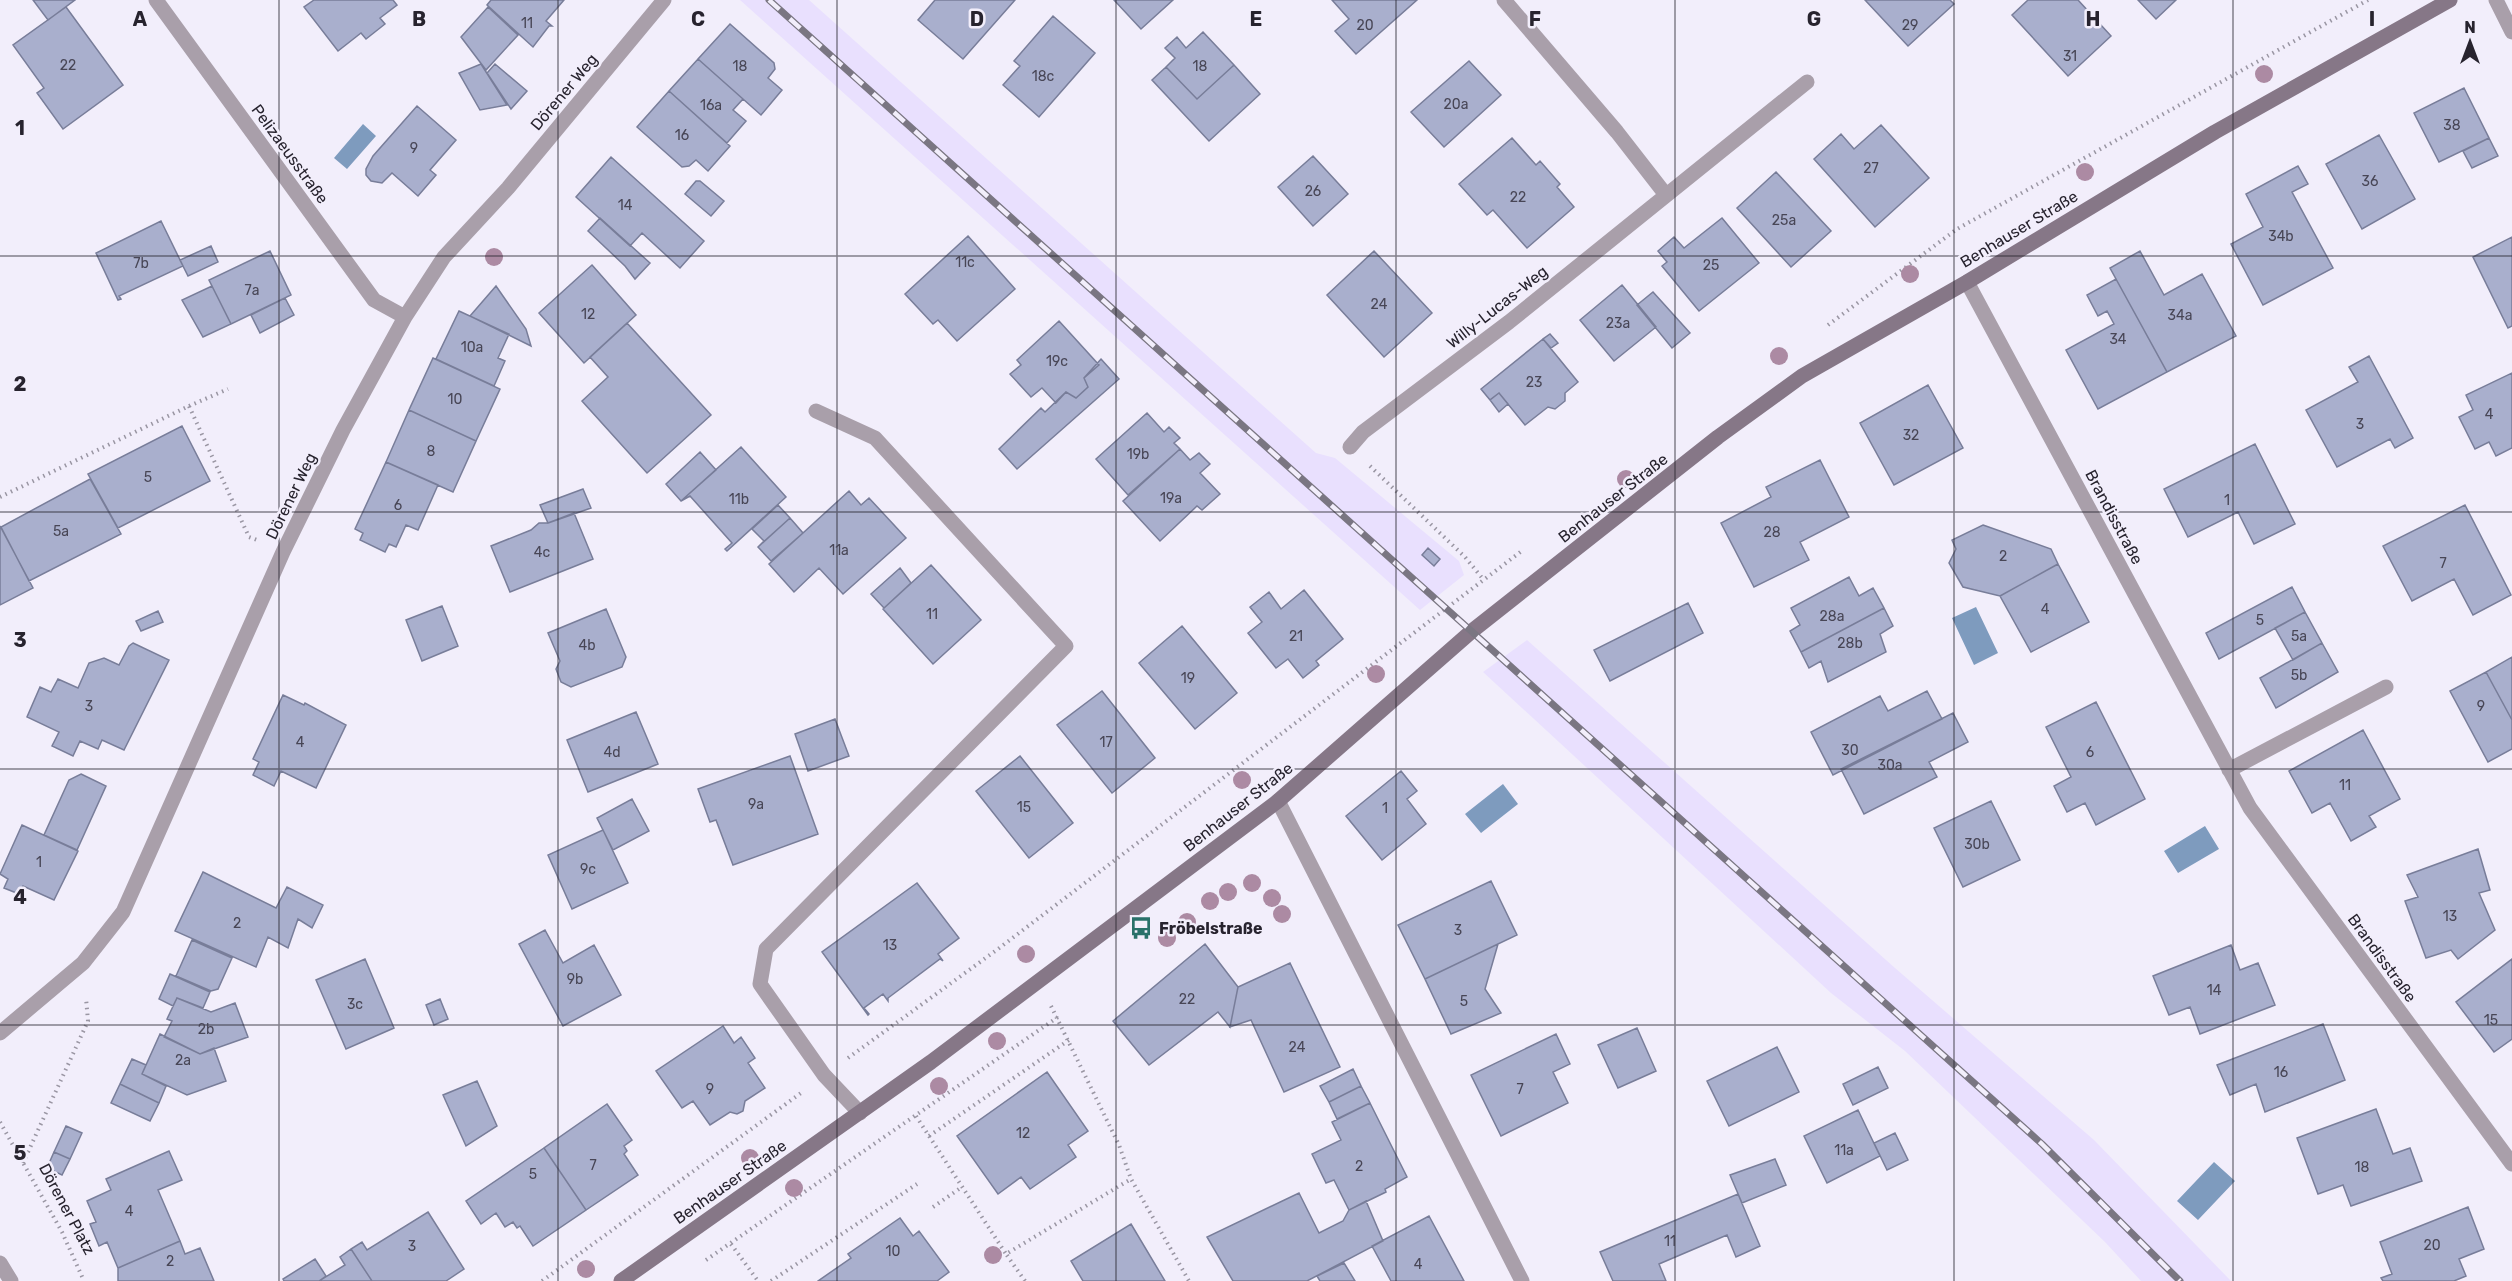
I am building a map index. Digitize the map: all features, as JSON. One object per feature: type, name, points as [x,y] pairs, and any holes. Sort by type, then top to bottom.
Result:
[{"type":"main road","name":"Benhauser Straße","points":[[621,1281],[860,1113],[1278,801],[1472,631],[1718,437],[1802,376],[1967,282],[2215,132],[2450,0]]},
{"type":"street","name":"Pelizaeusstraße","points":[[156,0],[374,300],[405,317]]},
{"type":"street","name":"Dörener Weg","points":[[0,1034],[83,963],[123,912],[283,552],[343,430],[405,317],[444,257],[508,188],[664,0]]},
{"type":"street","points":[[1504,0],[1617,132],[1666,195]]},
{"type":"street","points":[[2496,0],[2512,32]]},
{"type":"street","name":"Willy-Lucas-Weg","points":[[1350,447],[1364,432],[1509,322],[1807,82]]},
{"type":"street","name":"Brandisstraße","points":[[1967,282],[2250,808],[2512,1164]]},
{"type":"street","points":[[816,411],[875,438],[1066,646],[766,949],[760,984],[824,1076],[860,1113]]},
{"type":"street","points":[[2229,770],[2386,687]]},
{"type":"street","points":[[1278,801],[1522,1281]]},
{"type":"street","points":[[0,1263],[11,1281]]},
{"type":"path","points":[[0,497],[228,388]]},
{"type":"path","points":[[189,406],[249,537],[283,552]]},
{"type":"path","points":[[1350,447],[1465,557],[1484,579]]},
{"type":"path","points":[[23,1163],[88,1021],[83,963]]},
{"type":"path","points":[[1035,983],[1058,1017],[1119,1145],[1131,1179],[1189,1281]]},
{"type":"path","points":[[703,1262],[1058,1017]]},
{"type":"path","points":[[929,1136],[1069,1040]]},
{"type":"path","points":[[916,1116],[1025,1281]]},
{"type":"path","name":"Dörener Platz","points":[[0,1122],[62,1232],[84,1281]]},
{"type":"path","points":[[1006,1254],[1131,1179]]},
{"type":"path","points":[[771,1281],[917,1184]]},
{"type":"path","points":[[933,1207],[962,1187]]},
{"type":"path","points":[[731,1244],[758,1281]]},
{"type":"shaded area","points":[[740,0],[809,0],[1316,453],[1335,458],[1459,561],[1464,575],[1420,610]]},
{"type":"shaded area","points":[[1527,640],[1895,968],[2094,1140],[2231,1281],[2141,1281],[2105,1242],[1905,1051],[1831,993],[1483,672]]},
{"type":"water","points":[[363,124],[376,136],[347,169],[334,158]]},
{"type":"water","points":[[1976,607],[1998,653],[1974,665],[1952,618]]},
{"type":"water","points":[[1503,784],[1518,804],[1481,833],[1465,814]]},
{"type":"water","points":[[2205,826],[2219,849],[2178,873],[2164,851]]},
{"type":"water","points":[[2214,1162],[2235,1181],[2198,1220],[2177,1201]]},
{"type":"building","points":[[33,0],[75,0],[48,20]]},
{"type":"building","points":[[314,0],[393,0],[397,5],[380,18],[385,24],[366,39],[361,33],[338,51],[304,7]]},
{"type":"building","points":[[491,0],[564,0],[546,21],[552,26],[549,26],[533,47],[487,5]]},
{"type":"building","points":[[935,0],[1015,0],[963,59],[918,20]]},
{"type":"building","points":[[1114,0],[1173,0],[1141,29]]},
{"type":"building","points":[[1332,0],[1417,0],[1356,54],[1335,31],[1349,19]]},
{"type":"building","points":[[1865,0],[1950,0],[1954,4],[1908,46]]},
{"type":"building","points":[[2028,0],[2078,0],[2111,36],[2068,76],[2012,15]]},
{"type":"building","points":[[2138,0],[2176,0],[2156,19]]},
{"type":"building","points":[[66,7],[123,85],[63,129],[37,93],[44,88],[13,45]]},
{"type":"building","points":[[488,7],[518,35],[486,70],[461,37]]},
{"type":"building","points":[[1053,16],[1095,53],[1039,117],[1003,85],[1020,66],[1014,61]]},
{"type":"building","points":[[730,24],[774,63],[775,69],[768,78],[782,90],[761,115],[698,59]]},
{"type":"building","points":[[1203,32],[1234,65],[1197,99],[1166,67],[1175,58],[1165,48],[1177,37],[1186,48]]},
{"type":"building","points":[[698,59],[743,99],[733,110],[746,121],[727,143],[669,91]]},
{"type":"building","points":[[1469,61],[1501,95],[1444,147],[1411,112]]},
{"type":"building","points":[[481,64],[507,105],[480,110],[459,73]]},
{"type":"building","points":[[495,64],[527,91],[511,109],[487,73]]},
{"type":"building","points":[[1234,65],[1260,94],[1209,141],[1152,80],[1166,67],[1197,99]]},
{"type":"building","points":[[2464,88],[2489,138],[2439,162],[2414,113]]},
{"type":"building","points":[[669,91],[730,146],[708,171],[696,160],[689,166],[682,167],[637,127]]},
{"type":"building","points":[[417,106],[456,140],[430,170],[436,175],[418,196],[392,173],[382,183],[371,181],[366,175],[366,169],[373,156]]},
{"type":"building","points":[[1881,125],[1929,178],[1875,227],[1814,159],[1841,134],[1854,149]]},
{"type":"building","points":[[2379,135],[2415,199],[2362,229],[2326,164]]},
{"type":"building","points":[[1512,138],[1536,165],[1540,161],[1560,184],[1557,187],[1574,207],[1527,248],[1493,210],[1487,215],[1459,184]]},
{"type":"building","points":[[2489,138],[2498,156],[2472,168],[2463,151]]},
{"type":"building","points":[[1313,156],[1348,194],[1313,226],[1278,187]]},
{"type":"building","points":[[611,157],[704,241],[680,268],[642,233],[630,246],[576,197]]},
{"type":"building","points":[[2298,166],[2308,184],[2292,192],[2333,268],[2263,305],[2231,244],[2263,227],[2246,194]]},
{"type":"building","points":[[1776,172],[1831,231],[1791,267],[1737,208]]},
{"type":"building","points":[[696,181],[700,181],[724,201],[711,216],[685,194]]},
{"type":"building","points":[[600,218],[650,263],[635,279],[625,266],[588,231]]},
{"type":"building","points":[[1722,218],[1759,263],[1699,311],[1662,266],[1667,262],[1658,251],[1674,237],[1684,248]]},
{"type":"building","points":[[161,221],[183,266],[119,296],[121,299],[118,300],[96,253]]},
{"type":"building","points":[[968,236],[1015,289],[957,341],[938,320],[933,324],[905,294]]},
{"type":"building","points":[[2512,237],[2512,326],[2508,328],[2473,257]]},
{"type":"building","points":[[211,246],[218,262],[188,276],[180,260]]},
{"type":"building","points":[[270,251],[291,295],[231,324],[209,280]]},
{"type":"building","points":[[1374,251],[1432,313],[1384,357],[1327,295]]},
{"type":"building","points":[[2140,251],[2164,295],[2202,274],[2236,336],[2167,372],[2110,268]]},
{"type":"building","points":[[592,265],[636,315],[584,363],[539,313]]},
{"type":"building","points":[[2116,279],[2167,372],[2098,409],[2066,350],[2114,324],[2107,311],[2098,316],[2087,295]]},
{"type":"building","points":[[1622,285],[1656,327],[1614,361],[1580,320]]},
{"type":"building","points":[[212,286],[231,324],[203,337],[182,300]]},
{"type":"building","points":[[496,286],[526,329],[531,346],[470,316]]},
{"type":"building","points":[[1653,292],[1690,333],[1672,348],[1637,305]]},
{"type":"building","points":[[285,298],[294,315],[260,333],[251,315]]},
{"type":"building","points":[[459,311],[509,334],[498,358],[505,361],[494,386],[436,359]]},
{"type":"building","points":[[1059,321],[1099,365],[1084,378],[1088,387],[1076,398],[1066,392],[1056,403],[1042,388],[1031,397],[1010,374],[1021,365],[1017,360]]},
{"type":"building","points":[[627,323],[711,415],[647,473],[582,401],[608,377],[590,357]]},
{"type":"building","points":[[1550,334],[1558,343],[1551,348],[1543,339]]},
{"type":"building","points":[[1543,339],[1578,382],[1565,393],[1565,401],[1555,409],[1548,407],[1525,425],[1499,393],[1490,400],[1481,389]]},
{"type":"building","points":[[2369,356],[2413,438],[2395,448],[2390,439],[2337,467],[2306,410],[2358,382],[2349,367]]},
{"type":"building","points":[[433,358],[500,389],[476,441],[409,410]]},
{"type":"building","points":[[1101,359],[1119,379],[1017,469],[999,449],[1041,408],[1045,412],[1066,392],[1076,398],[1088,387],[1084,378]]},
{"type":"building","points":[[2512,373],[2512,448],[2496,456],[2489,442],[2475,449],[2459,417],[2473,410],[2466,395]]},
{"type":"building","points":[[1928,385],[1963,448],[1894,485],[1860,423]]},
{"type":"building","points":[[1499,393],[1508,404],[1499,412],[1490,400]]},
{"type":"building","points":[[409,410],[476,441],[453,492],[386,462]]},
{"type":"building","points":[[1147,413],[1164,432],[1169,427],[1180,438],[1174,443],[1180,449],[1128,495],[1096,459]]},
{"type":"building","points":[[182,426],[210,481],[118,528],[88,474]]},
{"type":"building","points":[[2255,444],[2295,524],[2254,544],[2238,512],[2188,537],[2164,489]]},
{"type":"building","points":[[741,447],[786,497],[727,551],[725,549],[732,543],[690,496],[681,501]]},
{"type":"building","points":[[1180,449],[1190,460],[1199,453],[1210,464],[1200,473],[1220,494],[1202,510],[1197,506],[1160,541],[1123,501]]},
{"type":"building","points":[[700,452],[716,470],[681,501],[666,484]]},
{"type":"building","points":[[1820,460],[1849,517],[1800,542],[1809,560],[1754,587],[1721,523],[1771,497],[1766,487]]},
{"type":"building","points":[[386,462],[438,485],[418,530],[406,525],[396,547],[389,544],[385,552],[360,540],[363,533],[355,529]]},
{"type":"building","points":[[90,479],[121,534],[29,581],[1,527]]},
{"type":"building","points":[[583,489],[591,508],[548,523],[540,505]]},
{"type":"building","points":[[849,491],[861,505],[869,498],[906,538],[843,594],[819,568],[794,592],[769,564]]},
{"type":"building","points":[[778,505],[790,518],[758,547],[764,541],[752,529]]},
{"type":"building","points":[[2465,505],[2511,595],[2473,615],[2454,579],[2412,601],[2383,546]]},
{"type":"building","points":[[574,513],[593,559],[510,592],[491,546],[531,530],[539,523],[548,523]]},
{"type":"building","points":[[790,518],[803,533],[771,561],[758,547]]},
{"type":"building","points":[[1983,525],[2051,549],[2058,564],[2000,596],[1963,587],[1949,563],[1956,549],[1952,540]]},
{"type":"building","points":[[0,526],[33,588],[0,605]]},
{"type":"building","points":[[1428,548],[1440,559],[1434,566],[1422,555]]},
{"type":"building","points":[[2058,564],[2089,622],[2031,652],[2000,596]]},
{"type":"building","points":[[931,565],[981,620],[933,664],[883,609]]},
{"type":"building","points":[[900,568],[911,583],[884,608],[871,594]]},
{"type":"building","points":[[1849,577],[1859,596],[1873,588],[1884,608],[1801,652],[1790,631],[1800,625],[1791,608]]},
{"type":"building","points":[[2292,587],[2305,612],[2219,659],[2206,633]]},
{"type":"building","points":[[1304,590],[1343,639],[1316,661],[1319,665],[1303,678],[1288,659],[1276,668],[1248,633],[1262,622],[1250,607],[1269,592],[1281,609]]},
{"type":"building","points":[[1688,603],[1703,633],[1610,681],[1594,650]]},
{"type":"building","points":[[442,606],[458,646],[422,661],[406,620]]},
{"type":"building","points":[[1884,608],[1893,626],[1880,634],[1886,652],[1828,682],[1821,661],[1809,668],[1801,652]]},
{"type":"building","points":[[606,609],[626,657],[622,667],[571,687],[561,682],[556,669],[560,661],[548,633]]},
{"type":"building","points":[[158,611],[163,622],[141,631],[136,621]]},
{"type":"building","points":[[2305,612],[2322,643],[2293,660],[2275,628]]},
{"type":"building","points":[[1182,626],[1237,693],[1195,729],[1139,663]]},
{"type":"building","points":[[133,643],[169,660],[124,750],[102,740],[98,749],[80,741],[73,756],[52,746],[59,732],[27,717],[40,687],[51,692],[58,679],[78,688],[89,663],[104,658],[119,665]]},
{"type":"building","points":[[2322,643],[2338,672],[2276,708],[2260,678]]},
{"type":"building","points":[[2512,657],[2512,720],[2486,672]]},
{"type":"building","points":[[2486,672],[2512,720],[2512,749],[2488,762],[2450,691]]},
{"type":"building","points":[[1102,691],[1155,758],[1112,793],[1057,725]]},
{"type":"building","points":[[1927,691],[1942,719],[1833,775],[1811,732],[1880,696],[1888,711]]},
{"type":"building","points":[[283,695],[304,705],[305,703],[346,725],[316,788],[281,771],[274,786],[253,775],[259,762],[253,759]]},
{"type":"building","points":[[2096,702],[2145,799],[2096,825],[2085,803],[2067,812],[2054,786],[2071,777],[2046,727]]},
{"type":"building","points":[[636,712],[658,764],[588,792],[567,740]]},
{"type":"building","points":[[1953,713],[1968,742],[1929,762],[1937,777],[1864,814],[1841,769]]},
{"type":"building","points":[[835,719],[849,756],[808,771],[795,734]]},
{"type":"building","points":[[2363,730],[2400,799],[2369,816],[2376,827],[2351,841],[2330,803],[2312,813],[2289,771]]},
{"type":"building","points":[[790,756],[818,834],[733,865],[716,820],[710,822],[698,789]]},
{"type":"building","points":[[1020,756],[1073,823],[1029,858],[976,791]]},
{"type":"building","points":[[1401,771],[1417,791],[1407,799],[1426,824],[1382,860],[1346,816]]},
{"type":"building","points":[[81,774],[106,786],[77,850],[44,835],[69,780]]},
{"type":"building","points":[[632,799],[649,831],[613,850],[597,818]]},
{"type":"building","points":[[1991,801],[2020,860],[1963,887],[1934,828]]},
{"type":"building","points":[[22,825],[78,851],[54,900],[23,886],[19,894],[4,888],[8,879],[0,874]]},
{"type":"building","points":[[603,830],[628,883],[572,909],[548,855]]},
{"type":"building","points":[[2478,849],[2490,890],[2479,893],[2495,930],[2458,959],[2451,950],[2426,958],[2405,901],[2418,897],[2407,875]]},
{"type":"building","points":[[203,872],[276,908],[287,887],[323,905],[312,928],[298,919],[288,948],[268,937],[256,967],[175,931]]},
{"type":"building","points":[[1491,881],[1517,935],[1425,979],[1398,925]]},
{"type":"building","points":[[917,883],[959,938],[938,954],[943,961],[940,959],[888,998],[888,1001],[883,994],[864,1008],[868,1015],[822,952]]},
{"type":"building","points":[[545,930],[563,963],[594,945],[621,995],[563,1026],[519,944]]},
{"type":"building","points":[[192,940],[232,958],[218,989],[211,991],[176,976]]},
{"type":"building","points":[[1205,944],[1238,987],[1230,1027],[1218,1012],[1149,1065],[1113,1021]]},
{"type":"building","points":[[1498,944],[1485,989],[1501,1013],[1451,1034],[1425,979]]},
{"type":"building","points":[[2231,945],[2240,970],[2258,963],[2275,1005],[2200,1034],[2190,1007],[2169,1015],[2153,976]]},
{"type":"building","points":[[365,959],[394,1028],[346,1049],[316,980]]},
{"type":"building","points":[[2512,959],[2512,1039],[2494,1052],[2456,1002]]},
{"type":"building","points":[[1290,963],[1340,1067],[1284,1092],[1251,1020],[1230,1027],[1238,987]]},
{"type":"building","points":[[170,974],[210,992],[203,1008],[177,998],[173,1006],[159,999]]},
{"type":"building","points":[[177,998],[211,1012],[235,1003],[248,1037],[200,1054],[164,1037],[172,1021],[167,1019]]},
{"type":"building","points":[[440,999],[448,1019],[434,1025],[426,1005]]},
{"type":"building","points":[[2323,1024],[2345,1080],[2265,1112],[2256,1084],[2230,1095],[2217,1065]]},
{"type":"building","points":[[723,1026],[734,1043],[741,1037],[755,1058],[748,1063],[765,1088],[745,1101],[743,1111],[737,1114],[730,1112],[710,1125],[693,1101],[682,1108],[656,1071]]},
{"type":"building","points":[[1637,1028],[1656,1071],[1618,1088],[1598,1045]]},
{"type":"building","points":[[160,1034],[200,1054],[214,1048],[226,1081],[187,1095],[142,1074]]},
{"type":"building","points":[[1556,1034],[1570,1064],[1553,1072],[1568,1103],[1501,1136],[1471,1075]]},
{"type":"building","points":[[1777,1047],[1799,1092],[1729,1126],[1707,1081]]},
{"type":"building","points":[[132,1059],[146,1065],[142,1074],[166,1086],[159,1103],[120,1084]]},
{"type":"building","points":[[1878,1067],[1888,1088],[1853,1105],[1843,1084]]},
{"type":"building","points":[[1353,1069],[1361,1086],[1329,1102],[1320,1086]]},
{"type":"building","points":[[1047,1072],[1088,1131],[1068,1145],[1076,1157],[1030,1189],[1021,1177],[998,1194],[957,1136]]},
{"type":"building","points":[[477,1081],[497,1126],[466,1146],[443,1095]]},
{"type":"building","points":[[120,1084],[159,1103],[150,1121],[111,1103]]},
{"type":"building","points":[[1361,1086],[1370,1103],[1337,1119],[1329,1102]]},
{"type":"building","points":[[1370,1103],[1407,1177],[1385,1189],[1386,1192],[1349,1210],[1334,1180],[1326,1183],[1312,1154],[1341,1140],[1332,1122]]},
{"type":"building","points":[[607,1104],[632,1140],[624,1146],[627,1151],[624,1154],[638,1175],[586,1210],[544,1148]]},
{"type":"building","points":[[2376,1109],[2393,1154],[2410,1148],[2422,1181],[2351,1206],[2343,1185],[2318,1194],[2297,1138]]},
{"type":"building","points":[[1858,1110],[1880,1156],[1827,1183],[1804,1136]]},
{"type":"building","points":[[66,1126],[82,1133],[70,1159],[54,1152]]},
{"type":"building","points":[[1895,1133],[1908,1160],[1887,1170],[1874,1143]]},
{"type":"building","points":[[544,1148],[586,1210],[533,1246],[520,1226],[517,1228],[513,1222],[505,1227],[496,1213],[481,1224],[466,1201]]},
{"type":"building","points":[[169,1151],[182,1180],[158,1190],[180,1241],[118,1268],[107,1242],[99,1246],[90,1224],[96,1222],[87,1201],[111,1190],[106,1179]]},
{"type":"building","points":[[54,1152],[70,1159],[62,1175],[47,1168]]},
{"type":"building","points":[[1775,1159],[1786,1185],[1742,1203],[1730,1175]]},
{"type":"building","points":[[1299,1193],[1319,1233],[1343,1221],[1349,1210],[1366,1201],[1383,1241],[1307,1281],[1233,1281],[1207,1237]]},
{"type":"building","points":[[1738,1194],[1760,1246],[1736,1257],[1727,1235],[1659,1264],[1666,1281],[1613,1281],[1600,1252]]},
{"type":"building","points":[[2468,1207],[2484,1249],[2459,1259],[2466,1276],[2454,1281],[2383,1281],[2381,1278],[2392,1274],[2380,1242]]},
{"type":"building","points":[[428,1212],[464,1269],[446,1281],[372,1281],[351,1249],[362,1242],[367,1250]]},
{"type":"building","points":[[1429,1216],[1464,1281],[1391,1281],[1372,1246]]},
{"type":"building","points":[[900,1218],[913,1236],[919,1231],[949,1272],[937,1281],[818,1281],[851,1258],[848,1254]]},
{"type":"building","points":[[1131,1224],[1165,1281],[1083,1281],[1071,1261]]},
{"type":"building","points":[[180,1241],[185,1254],[200,1248],[214,1281],[118,1281],[118,1268]]},
{"type":"building","points":[[351,1249],[372,1281],[319,1281],[345,1265],[340,1257]]},
{"type":"building","points":[[315,1259],[326,1276],[319,1281],[284,1281],[283,1279]]},
{"type":"building","points":[[1344,1263],[1355,1281],[1320,1281],[1317,1276]]},
{"type":"railway","points":[[769,0],[2042,1144],[2180,1281]]},
{"type":"place","name":"Fröbelstraße","points":[[1141,928]]}]
